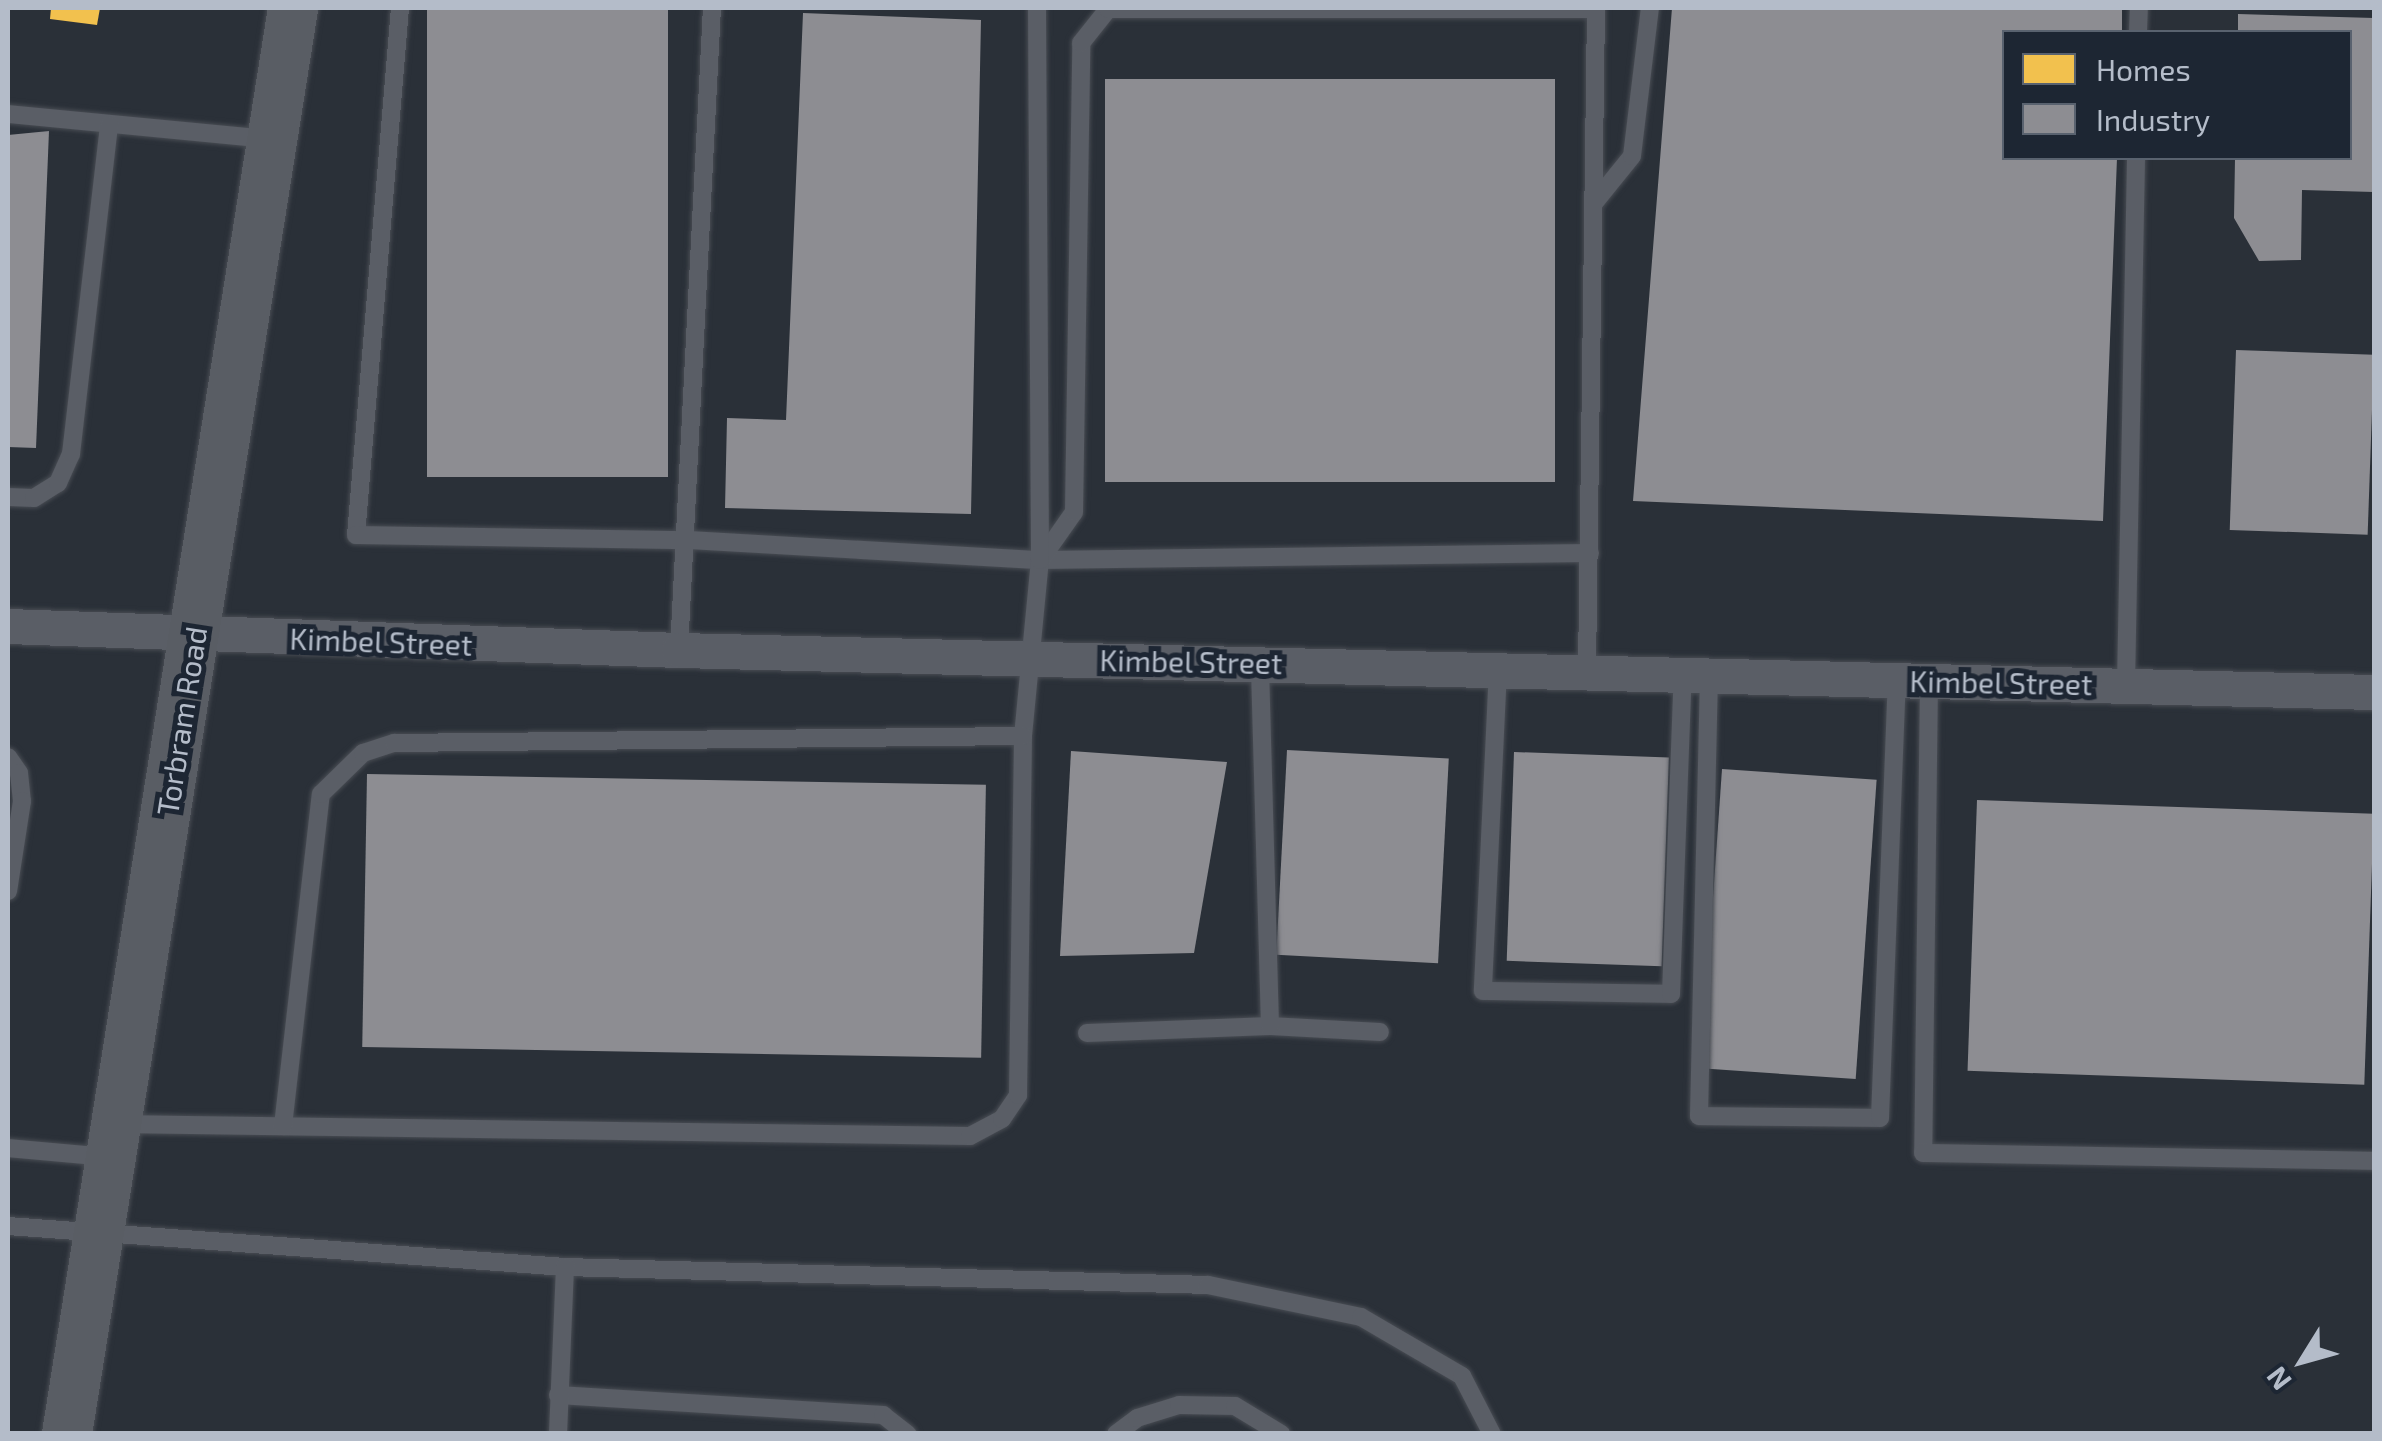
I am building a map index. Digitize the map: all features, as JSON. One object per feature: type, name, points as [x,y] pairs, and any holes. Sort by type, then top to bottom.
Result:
[{"type":"main road","name":"Torbram Road","points":[[67,1434],[293,8]]},
{"type":"street","name":"Kimbel Street","points":[[8,626],[194,636],[679,650],[2374,692]]},
{"type":"lane","points":[[400,8],[356,535],[689,540],[1040,560],[1590,553]]},
{"type":"lane","points":[[679,650],[689,540],[712,8]]},
{"type":"lane","points":[[8,1148],[283,1126],[970,1136],[1002,1119],[1018,1095],[1023,736],[1040,560],[1038,8]]},
{"type":"lane","points":[[1594,203],[1632,156],[1650,8]]},
{"type":"lane","points":[[1040,560],[1074,512],[1081,43],[1108,9],[1596,9],[1587,671]]},
{"type":"lane","points":[[8,114],[273,140]]},
{"type":"lane","points":[[8,498],[34,498],[58,483],[71,454],[109,125]]},
{"type":"lane","points":[[2126,685],[2136,160]]},
{"type":"lane","points":[[1260,663],[1270,1026]]},
{"type":"lane","points":[[1498,669],[1484,991],[1672,994],[1696,674]]},
{"type":"lane","points":[[1696,674],[1699,1116],[1880,1118],[1913,680]]},
{"type":"lane","points":[[1913,680],[1923,1154],[2374,1162]]},
{"type":"lane","points":[[283,1126],[321,794],[364,753],[394,743],[1023,736]]},
{"type":"lane","points":[[8,757],[19,773],[22,801],[8,891]]},
{"type":"lane","points":[[1087,1033],[1270,1026],[1380,1032]]},
{"type":"lane","points":[[8,1226],[566,1267],[1208,1285],[1362,1317],[1462,1376],[1492,1434]]},
{"type":"lane","points":[[558,1434],[566,1267]]},
{"type":"lane","points":[[558,1395],[883,1415],[907,1434]]},
{"type":"lane","points":[[1116,1434],[1136,1418],[1180,1405],[1235,1406],[1281,1434]]},
{"type":"building: Homes","points":[[51,8],[100,8],[97,25],[50,19]]},
{"type":"building: Industry","points":[[427,8],[668,8],[668,477],[427,477]]},
{"type":"building: Industry","points":[[1672,8],[2122,8],[2122,30],[2002,30],[2002,160],[2117,160],[2103,521],[1633,501]]},
{"type":"building: Industry","points":[[803,13],[981,20],[971,514],[725,508],[727,418],[786,420]]},
{"type":"building: Industry","points":[[2238,14],[2374,18],[2374,192],[2302,190],[2301,260],[2259,261],[2234,218],[2235,160],[2352,160],[2352,30],[2238,30]]},
{"type":"building: Industry","points":[[1105,79],[1555,79],[1555,482],[1105,482]]},
{"type":"building: Industry","points":[[49,131],[36,448],[8,447],[8,135]]},
{"type":"building: Industry","points":[[2236,350],[2374,355],[2368,535],[2230,530]]},
{"type":"building: Industry","points":[[1287,750],[1449,758],[1438,963],[1276,955]]},
{"type":"building: Industry","points":[[1071,751],[1227,762],[1194,953],[1060,956]]},
{"type":"building: Industry","points":[[1514,752],[1669,757],[1662,966],[1507,961]]},
{"type":"building: Industry","points":[[1722,769],[1877,780],[1856,1079],[1701,1068]]},
{"type":"building: Industry","points":[[367,774],[986,785],[981,1058],[362,1047]]},
{"type":"building: Industry","points":[[1977,800],[2374,814],[2364,1085],[1968,1071]]}]
